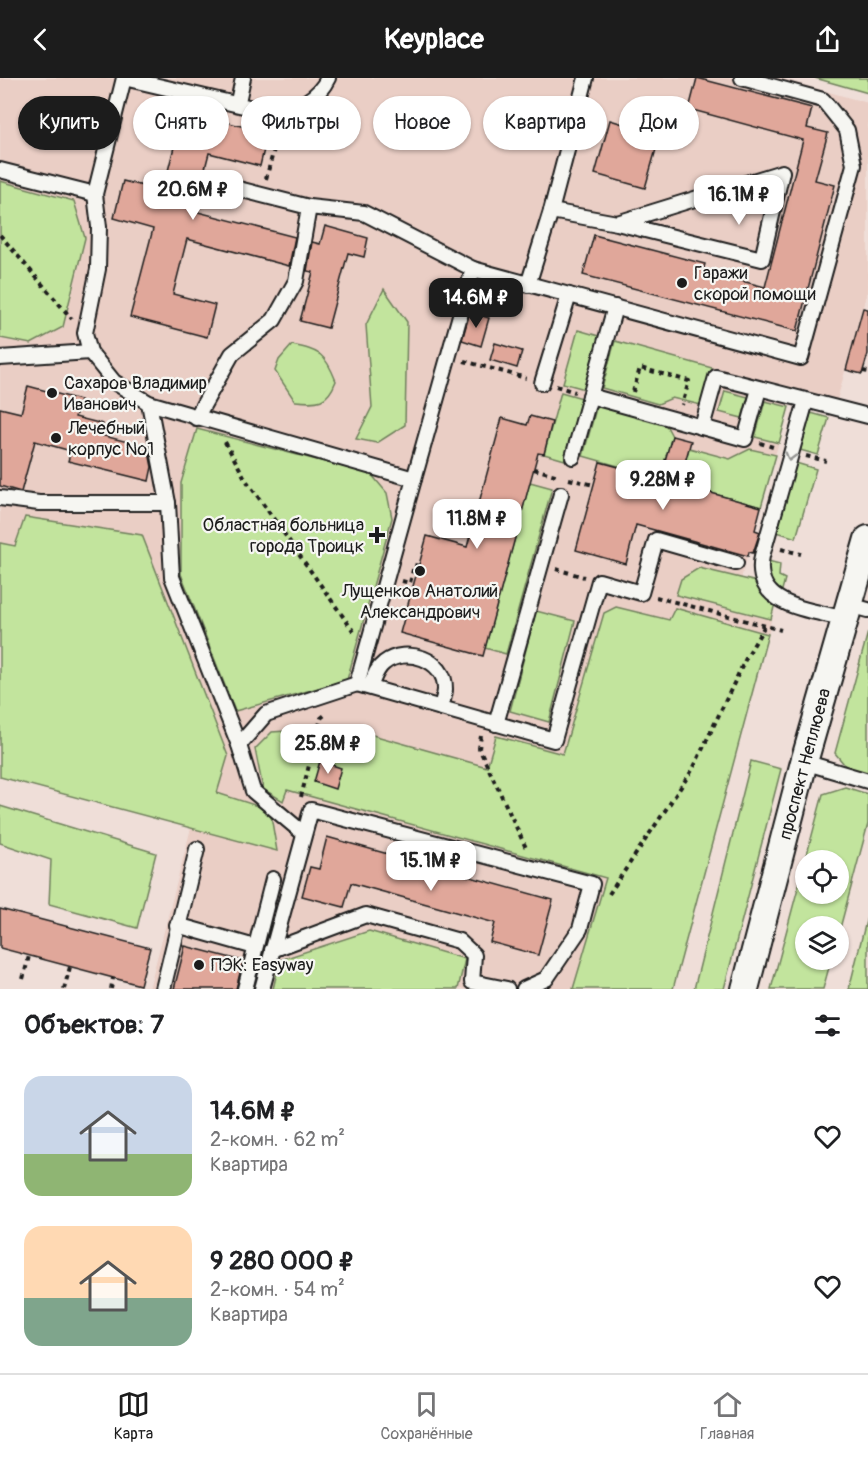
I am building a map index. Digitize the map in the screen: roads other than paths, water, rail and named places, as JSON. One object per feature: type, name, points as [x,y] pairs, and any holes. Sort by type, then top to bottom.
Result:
[{"type":"street","name":"проспект Неплюева","points":[[745,989],[804,762],[854,611],[868,539]]},
{"type":"lane","points":[[328,78],[316,95],[299,107],[278,114],[124,78],[95,194],[99,227],[98,270],[85,333],[90,352],[114,382],[149,403],[414,479]]},
{"type":"lane","points":[[239,97],[243,78]]},
{"type":"lane","points":[[528,285],[551,211],[586,78]]},
{"type":"lane","points":[[211,183],[309,207],[364,213],[473,269],[801,358],[854,165],[847,130],[823,100],[760,85],[742,78]]},
{"type":"lane","points":[[0,171],[95,194]]},
{"type":"lane","points":[[551,211],[617,223],[762,259],[782,172],[617,223]]},
{"type":"lane","points":[[196,418],[232,354],[274,320],[296,281],[309,207]]},
{"type":"lane","points":[[363,686],[366,650],[473,269]]},
{"type":"lane","points":[[542,382],[569,296]]},
{"type":"lane","points":[[573,457],[615,307]]},
{"type":"lane","points":[[0,358],[90,352]]},
{"type":"lane","points":[[702,427],[716,377],[868,416]]},
{"type":"lane","points":[[590,396],[746,439],[759,389]]},
{"type":"lane","points":[[806,401],[760,566],[764,585],[770,593],[787,604],[854,611]]},
{"type":"lane","points":[[149,403],[168,503],[172,578],[239,745],[253,791],[303,833]]},
{"type":"lane","points":[[491,722],[561,494]]},
{"type":"lane","points":[[0,498],[39,503],[168,503]]},
{"type":"lane","points":[[239,745],[267,714],[363,686],[554,740],[599,581],[641,593],[656,540],[736,563]]},
{"type":"lane","points":[[363,686],[385,662],[406,654],[417,656],[437,668],[443,678],[445,689],[441,708]]},
{"type":"lane","points":[[804,762],[868,781]]},
{"type":"lane","points":[[262,989],[311,810],[592,884],[580,929],[546,979],[524,989]]},
{"type":"lane","points":[[163,989],[197,849]]},
{"type":"lane","points":[[245,989],[273,879]]},
{"type":"lane","points":[[272,950],[366,915],[459,941],[474,955],[472,982],[507,989]]},
{"type":"lane","points":[[177,925],[255,947]]},
{"type":"place","name":"Гаражи скорой помощи","points":[[682,283]]},
{"type":"place","name":"Сахаров Владимир Иванович","points":[[52,393]]},
{"type":"place","name":"Лечебный корпус №1","points":[[56,438]]},
{"type":"place","name":"Областная больница города Троицк","points":[[377,535]]},
{"type":"place","name":"Лущенков Анатолий Александрович","points":[[420,571]]},
{"type":"place","name":"ПЭК: Easyway","points":[[199,965]]}]
